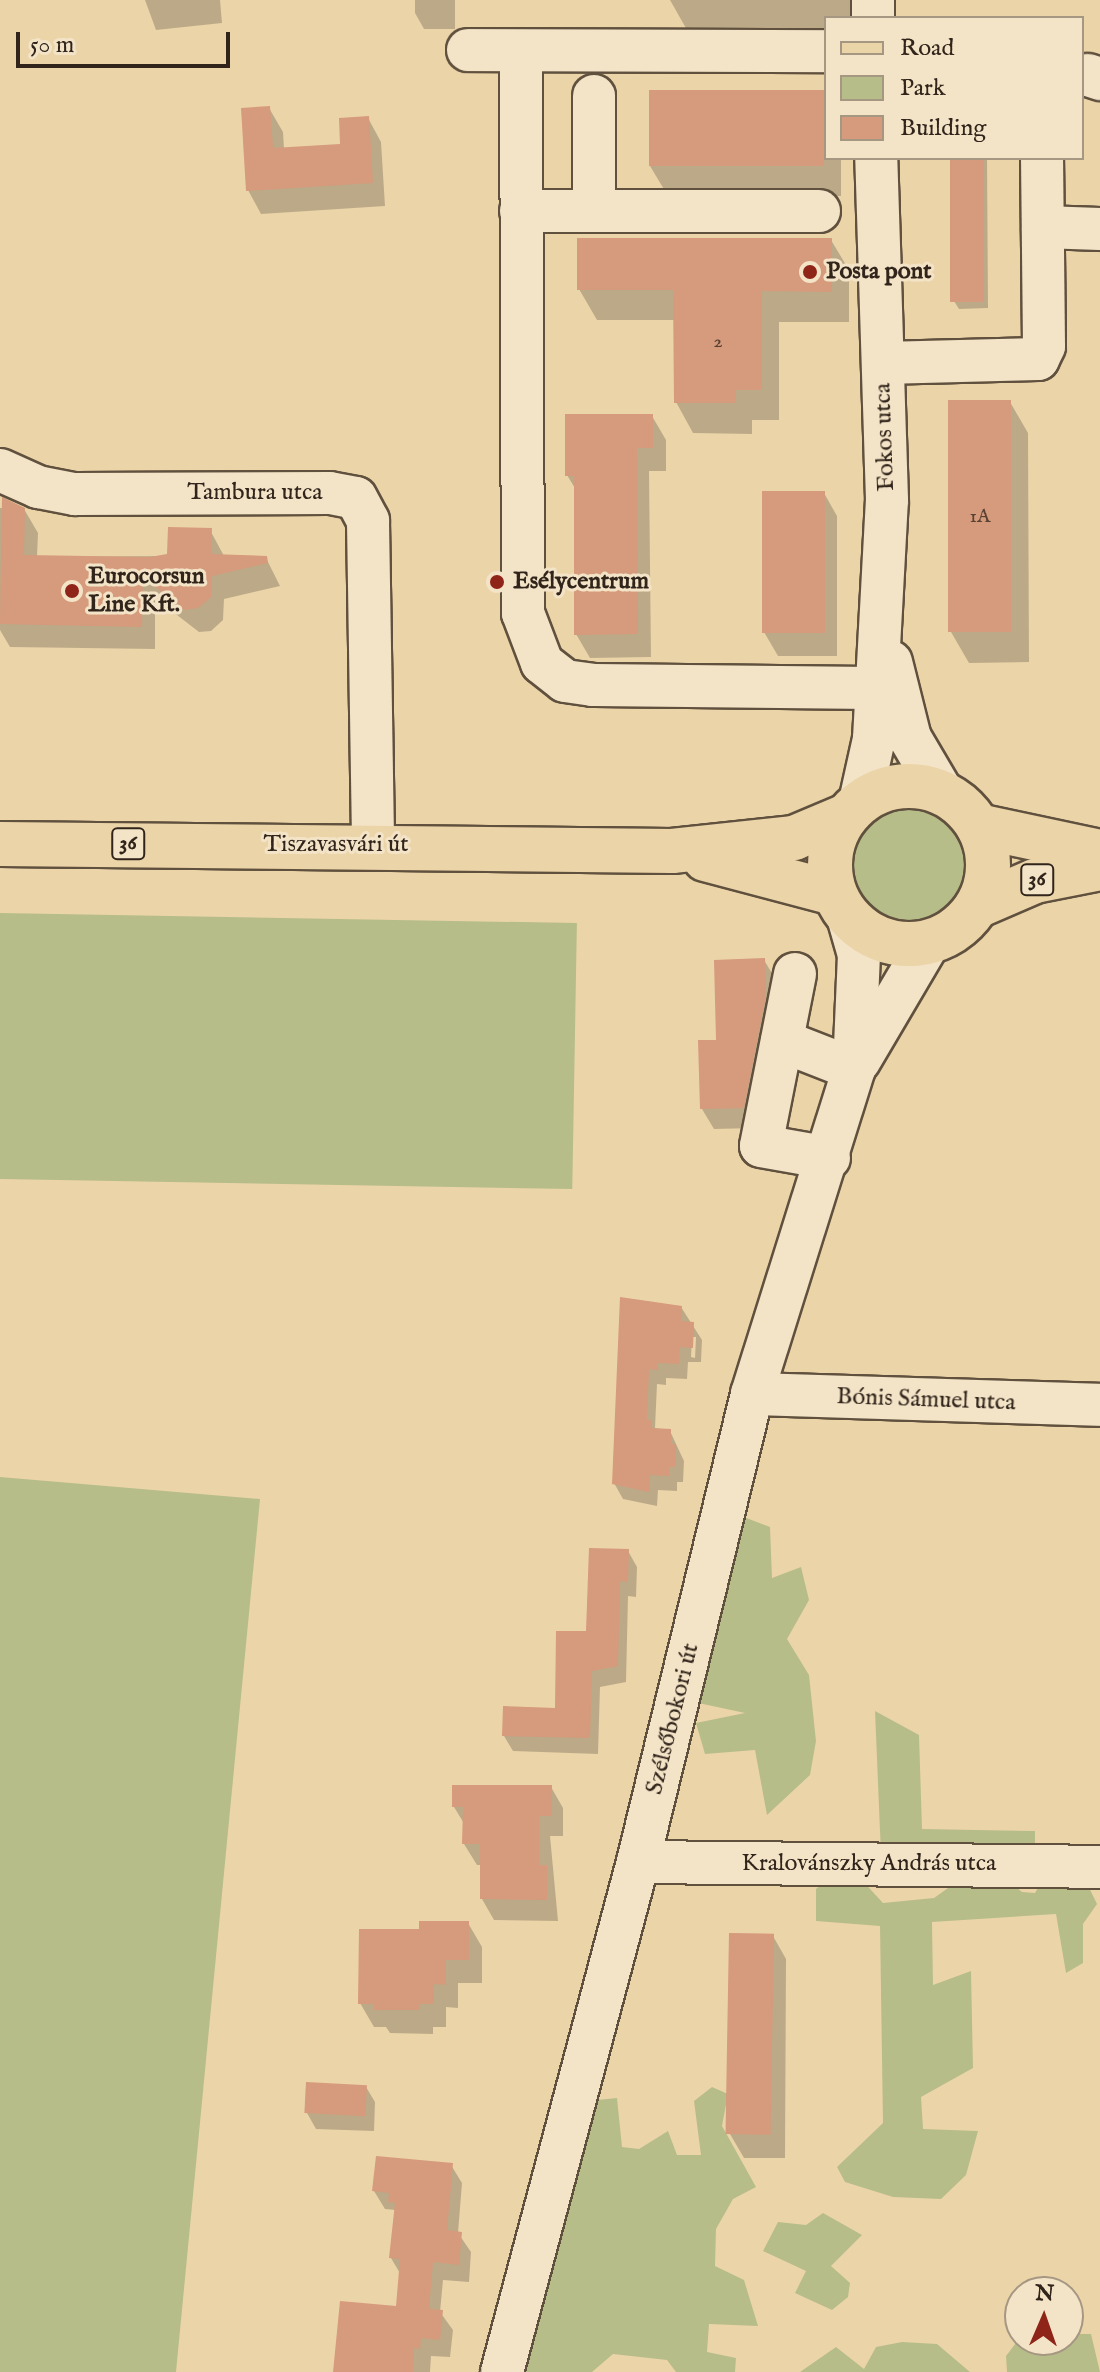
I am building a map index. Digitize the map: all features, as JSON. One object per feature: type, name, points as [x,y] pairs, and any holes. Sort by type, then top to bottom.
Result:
[{"type":"main road","name":"36","points":[[672,851],[794,838],[901,786],[943,794]]},
{"type":"main road","points":[[943,794],[978,826]]},
{"type":"main road","points":[[841,905],[829,861],[853,809]]},
{"type":"main road","name":"36","points":[[672,851],[841,905],[885,941],[929,942],[965,922],[977,906],[988,858],[978,826],[1100,852]]},
{"type":"main road","name":"Tiszavasvári út","points":[[0,844],[373,845],[672,851]]},
{"type":"main road","name":"36","points":[[977,906],[1035,881],[1100,868]]},
{"type":"street","points":[[468,50],[824,51]]},
{"type":"street","points":[[521,52],[523,613],[542,663],[565,681],[593,685],[882,698]]},
{"type":"street","points":[[594,96],[594,211]]},
{"type":"street","name":"Fokos utca","points":[[876,160],[887,500],[881,622],[882,698]]},
{"type":"street","points":[[883,363],[1038,359],[1044,346],[1042,160]]},
{"type":"street","points":[[521,211],[819,211]]},
{"type":"street","points":[[1043,227],[1100,229]]},
{"type":"street","name":"Tambura utca","points":[[0,470],[38,487],[75,494],[330,493],[356,498],[368,521],[373,845]]},
{"type":"street","points":[[882,698],[943,794]]},
{"type":"street","points":[[853,809],[882,698]]},
{"type":"street","points":[[841,905],[859,955],[854,1069]]},
{"type":"street","points":[[854,1069],[929,942]]},
{"type":"street","points":[[795,974],[761,1146],[829,1158]]},
{"type":"street","points":[[782,1041],[854,1069]]},
{"type":"street","name":"Szélsőbokori út","points":[[502,2372],[638,1862],[752,1394],[829,1158],[854,1069]]},
{"type":"street","name":"Bónis Sámuel utca","points":[[752,1394],[1100,1405]]},
{"type":"street","name":"Kralovánszky András utca","points":[[638,1862],[1100,1867]]},
{"type":"green space","points":[[909,802],[933,806],[954,820],[968,841],[972,865],[968,889],[954,910],[933,924],[909,928],[885,924],[864,910],[850,889],[846,865],[850,841],[864,820],[885,806]]},
{"type":"green space","points":[[0,913],[577,923],[572,1189],[0,1179]]},
{"type":"green space","points":[[0,1477],[260,1499],[176,2372],[0,2372]]},
{"type":"green space","points":[[736,1514],[770,1527],[772,1578],[801,1567],[809,1600],[787,1639],[809,1675],[816,1741],[810,1775],[767,1815],[755,1750],[705,1754],[696,1723],[745,1713],[689,1701]]},
{"type":"green space","points":[[875,1711],[919,1735],[922,1829],[1035,1831],[1035,1856],[881,1855]]},
{"type":"green space","points":[[847,1864],[883,1903],[934,1898],[969,1873],[999,1873],[1022,1892],[1035,1893],[1051,1865],[1078,1865],[1097,1904],[1083,1924],[1083,1963],[1066,1973],[1056,1914],[932,1922],[933,1985],[971,1971],[973,2068],[921,2097],[923,2129],[978,2131],[966,2175],[941,2199],[893,2197],[845,2182],[837,2167],[883,2123],[880,1926],[816,1921],[816,1889]]},
{"type":"green space","points":[[712,2087],[728,2094],[722,2126],[756,2187],[733,2199],[716,2229],[715,2266],[744,2280],[758,2326],[709,2324],[707,2352],[736,2358],[735,2372],[676,2372],[667,2360],[613,2354],[592,2372],[525,2372],[587,2101],[617,2098],[622,2147],[639,2149],[668,2131],[677,2155],[701,2155],[694,2101]]},
{"type":"green space","points":[[823,2213],[862,2235],[831,2266],[850,2283],[848,2297],[832,2310],[795,2293],[806,2271],[763,2251],[778,2222],[806,2225]]},
{"type":"green space","points":[[1084,2334],[1091,2334],[1100,2372],[1007,2372],[1006,2356],[1084,2356]]},
{"type":"green space","points":[[902,2342],[937,2344],[970,2372],[800,2372],[836,2347],[864,2369],[876,2347]]},
{"type":"building","points":[[649,90],[824,90],[824,166],[649,166]]},
{"type":"building","points":[[270,106],[273,148],[340,144],[339,118],[369,116],[373,183],[246,191],[241,108]]},
{"type":"building","points":[[950,160],[984,160],[984,302],[950,302]]},
{"type":"building","points":[[577,238],[832,238],[832,292],[762,291],[762,390],[736,390],[736,403],[674,403],[673,290],[577,290]]},
{"type":"building","points":[[948,400],[1011,400],[1011,632],[948,632]]},
{"type":"building","points":[[565,414],[653,414],[653,448],[637,448],[638,634],[574,635],[574,476],[565,476]]},
{"type":"building","points":[[762,491],[825,491],[825,633],[762,633]]},
{"type":"building","name":"Eurocorsun Line Kft.","points":[[2,497],[25,508],[24,555],[150,557],[167,554],[168,527],[212,528],[211,554],[267,556],[268,563],[212,576],[211,597],[198,608],[184,610],[143,577],[142,627],[0,624]]},
{"type":"building","points":[[765,958],[766,995],[744,1108],[700,1109],[698,1040],[716,1040],[714,960]]},
{"type":"building","points":[[620,1297],[682,1306],[681,1321],[694,1322],[693,1348],[680,1347],[679,1364],[658,1363],[658,1370],[649,1369],[647,1420],[652,1420],[652,1428],[671,1429],[671,1444],[676,1444],[675,1467],[669,1467],[669,1476],[650,1475],[649,1492],[612,1484]]},
{"type":"building","points":[[589,1548],[629,1549],[628,1582],[620,1581],[618,1666],[592,1671],[590,1738],[502,1736],[503,1706],[555,1708],[556,1631],[586,1631]]},
{"type":"building","points":[[452,1785],[552,1785],[552,1816],[539,1816],[539,1865],[547,1865],[547,1900],[480,1899],[480,1844],[462,1844],[463,1807],[452,1807]]},
{"type":"building","points":[[419,1921],[469,1921],[469,1960],[446,1960],[446,1985],[434,1984],[434,2004],[420,2004],[420,2010],[374,2010],[374,2004],[358,2004],[359,1929],[419,1929]]},
{"type":"building","points":[[729,1933],[774,1934],[770,2135],[725,2134]]},
{"type":"building","points":[[306,2082],[367,2085],[365,2116],[304,2113]]},
{"type":"building","points":[[376,2156],[453,2163],[447,2230],[462,2232],[459,2265],[433,2262],[429,2309],[443,2310],[440,2340],[421,2338],[420,2349],[414,2348],[413,2372],[333,2372],[340,2301],[396,2306],[400,2259],[389,2258],[395,2203],[388,2202],[389,2193],[372,2191]]},
{"type":"place","name":"Posta pont","points":[[810,272]]},
{"type":"place","name":"Esélycentrum","points":[[497,582]]},
{"type":"place","name":"Eurocorsun Line Kft.","points":[[72,591]]}]
